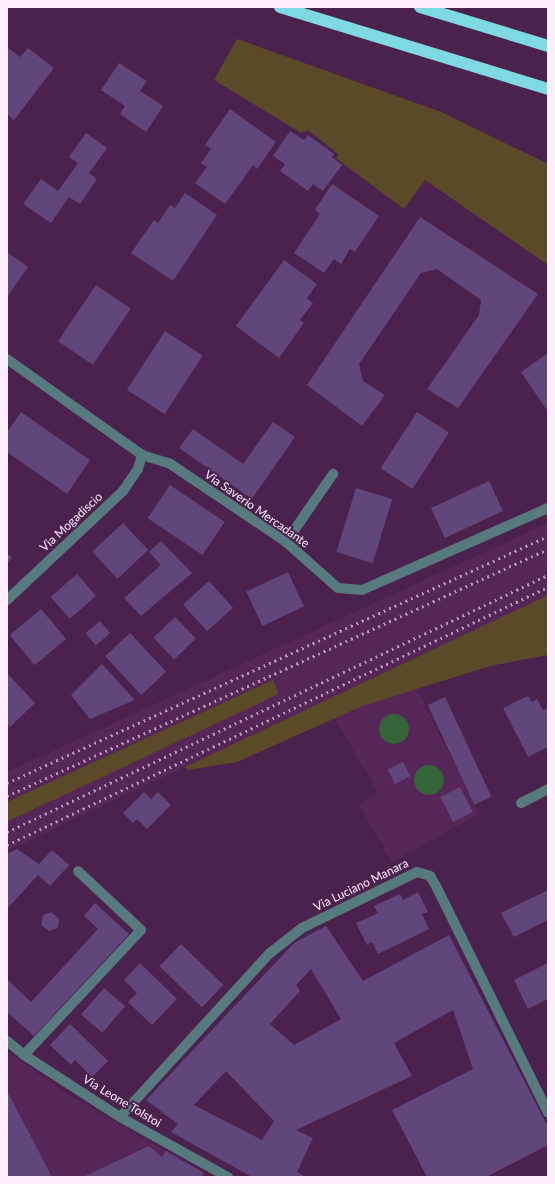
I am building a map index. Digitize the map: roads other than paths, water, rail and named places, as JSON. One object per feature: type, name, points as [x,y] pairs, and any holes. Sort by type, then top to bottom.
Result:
[{"type":"highway","points":[[280,7],[548,89]]},
{"type":"highway","points":[[420,7],[548,46]]},
{"type":"street","name":"Via Saverio Mercadante","points":[[7,359],[142,455],[169,463],[286,542],[338,588],[362,590],[548,508]]},
{"type":"street","name":"Via Mogadiscio","points":[[7,600],[123,491],[138,469],[142,455]]},
{"type":"street","points":[[286,542],[333,474]]},
{"type":"street","points":[[521,803],[548,789]]},
{"type":"street","points":[[24,1055],[141,930],[78,871]]},
{"type":"street","name":"Via Luciano Manara","points":[[120,1117],[270,953],[302,928],[416,872],[430,876],[436,886],[548,1113]]},
{"type":"street","name":"Via Leone Tolstoi","points":[[7,1041],[24,1055],[120,1117],[228,1177]]},
{"type":"railway","points":[[7,783],[548,536]]},
{"type":"railway","points":[[7,796],[548,549]]},
{"type":"railway","points":[[7,832],[548,575]]},
{"type":"railway","points":[[7,845],[548,587]]}]
